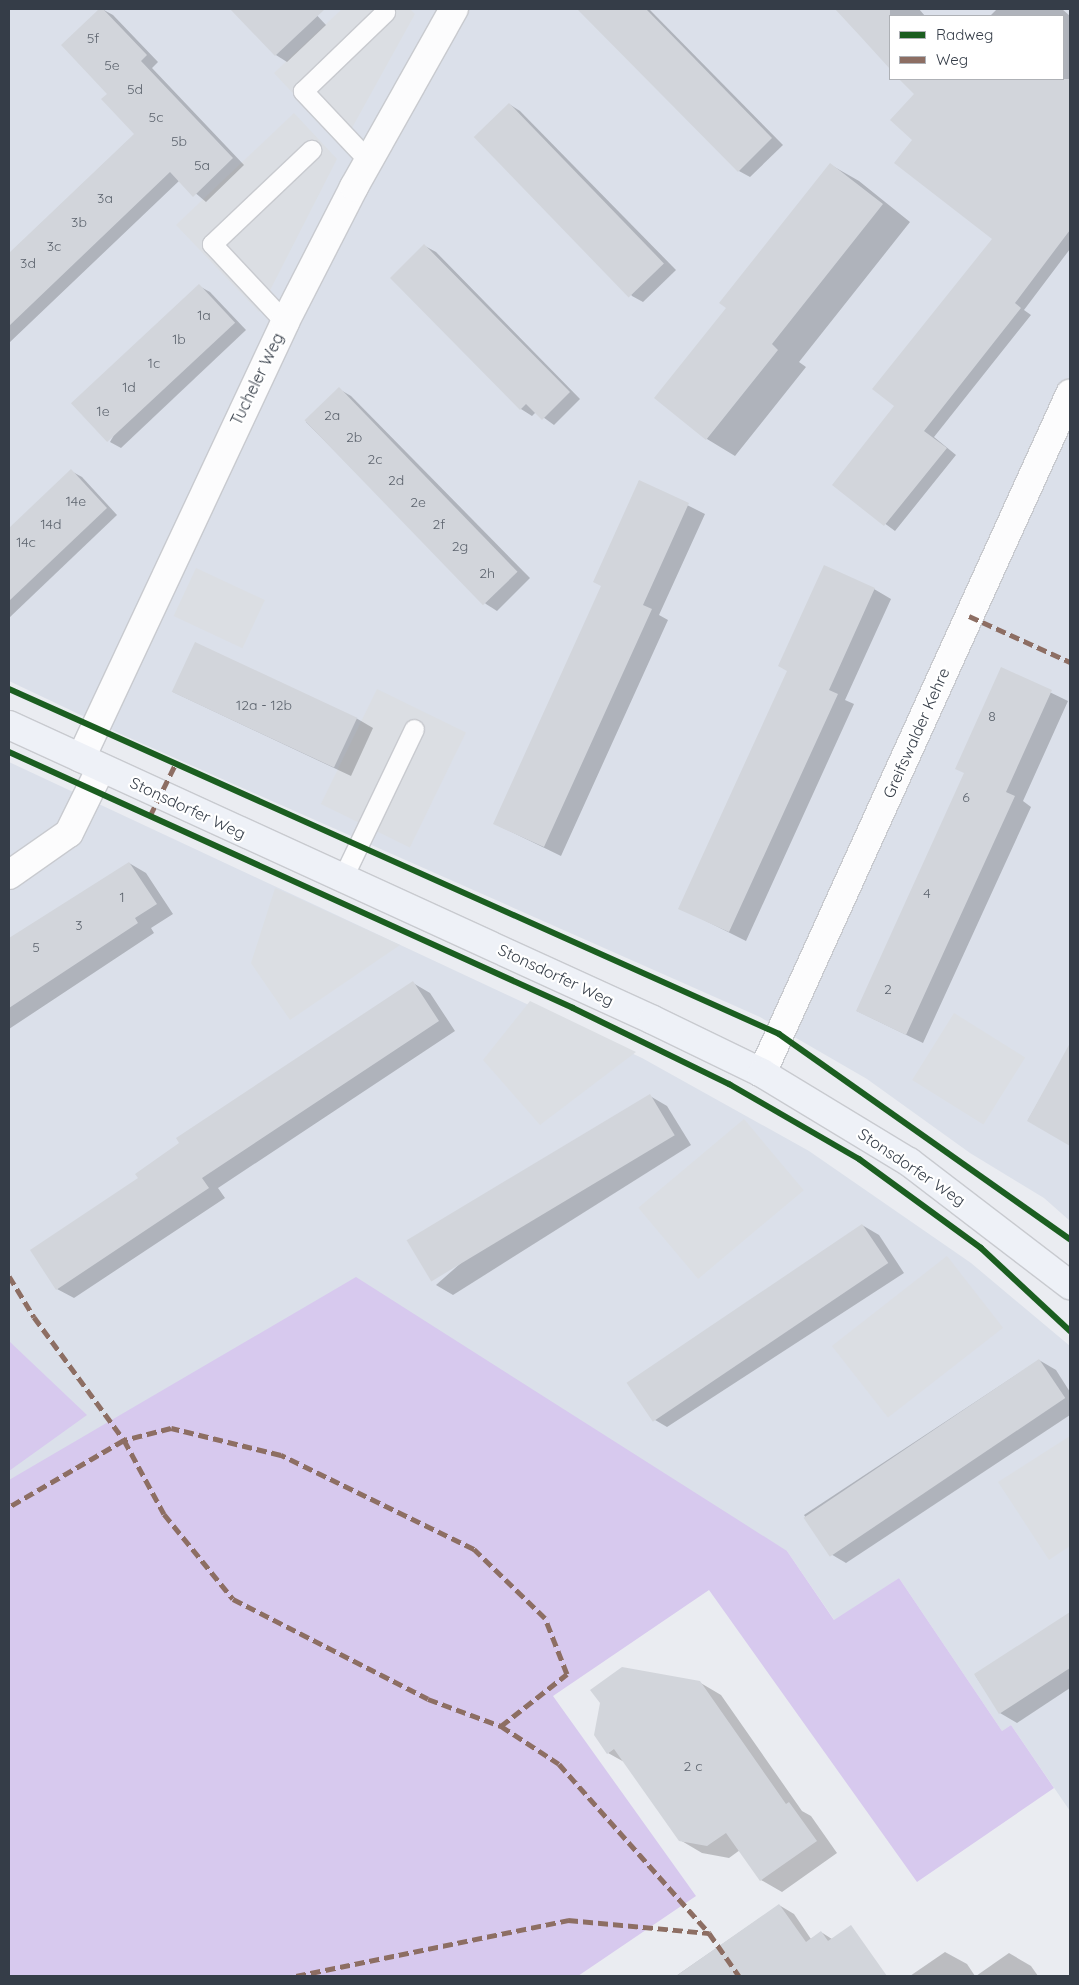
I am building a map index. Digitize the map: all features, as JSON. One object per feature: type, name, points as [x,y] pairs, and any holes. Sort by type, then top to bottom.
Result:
[{"type":"main road","name":"Stonsdorfer Weg","points":[[9,725],[343,877],[762,1073],[908,1162],[1070,1284]]},
{"type":"street","name":"Tucheler Weg","points":[[9,875],[69,833],[91,763],[285,322],[447,12]]},
{"type":"street","name":"Greifswalder Kehre","points":[[762,1073],[1070,394]]},
{"type":"lane","points":[[368,160],[303,91],[385,12]]},
{"type":"lane","points":[[285,322],[212,244],[311,150]]},
{"type":"lane","points":[[343,877],[414,728]]},
{"type":"shaded area","points":[[9,9],[1070,9],[1070,1221],[1044,1198],[970,1153],[867,1079],[760,1017],[123,735],[9,681]]},
{"type":"shaded area","points":[[342,9],[410,9],[415,14],[342,146],[274,73]]},
{"type":"shaded area","points":[[294,113],[337,159],[259,312],[176,225]]},
{"type":"shaded area","points":[[196,568],[265,600],[242,648],[174,616]]},
{"type":"shaded area","points":[[377,689],[466,732],[410,847],[321,804]]},
{"type":"shaded area","points":[[9,762],[642,1058],[809,1151],[971,1263],[1070,1346],[1070,1811],[1011,1725],[1002,1731],[899,1578],[835,1621],[787,1551],[9,1480]]},
{"type":"shaded area","points":[[275,888],[400,945],[290,1020],[251,963]]},
{"type":"shaded area","points":[[530,1001],[636,1052],[540,1125],[483,1060]]},
{"type":"shaded area","points":[[954,1013],[1025,1058],[983,1125],[912,1080]]},
{"type":"shaded area","points":[[744,1119],[804,1190],[698,1279],[638,1208]]},
{"type":"shaded area","points":[[947,1256],[1003,1328],[888,1418],[832,1346]]},
{"type":"shaded area","points":[[356,1277],[787,1551],[834,1620],[899,1578],[1002,1731],[1011,1725],[1054,1788],[917,1882],[709,1590],[553,1696],[696,1896],[578,1976],[9,1976],[9,1480]]},
{"type":"shaded area","points":[[9,1341],[87,1415],[9,1471]]},
{"type":"shaded area","points":[[1070,1436],[1070,1546],[1049,1560],[998,1482]]},
{"type":"building","points":[[99,9],[103,9],[147,55],[141,61],[233,158],[193,197],[170,172],[9,326],[9,253],[134,134],[101,99],[107,94],[61,45]]},
{"type":"building","points":[[230,9],[325,9],[275,56]]},
{"type":"building","points":[[577,9],[646,9],[772,138],[738,172]]},
{"type":"building","points":[[835,9],[890,9],[889,68]]},
{"type":"building","points":[[1070,79],[1070,230],[1015,303],[1021,308],[924,431],[947,448],[884,526],[832,485],[894,406],[872,389],[992,239],[894,163],[912,140],[890,120],[914,94],[900,80]]},
{"type":"building","points":[[509,103],[664,263],[629,297],[474,137]]},
{"type":"building","points":[[830,163],[883,204],[772,344],[778,350],[706,440],[654,398],[726,308],[719,303]]},
{"type":"building","points":[[424,244],[570,392],[542,420],[526,404],[520,410],[390,278]]},
{"type":"building","points":[[199,284],[235,323],[107,442],[71,403]]},
{"type":"building","points":[[339,387],[518,572],[483,605],[304,420]]},
{"type":"building","points":[[71,469],[107,508],[9,601],[9,528]]},
{"type":"building","points":[[639,480],[689,503],[643,605],[652,609],[544,847],[493,824],[601,586],[593,582]]},
{"type":"building","points":[[824,565],[875,588],[829,690],[838,694],[729,932],[678,909],[787,671],[778,666]]},
{"type":"building","points":[[195,642],[357,718],[334,767],[172,692]]},
{"type":"building","points":[[1001,667],[1052,690],[1006,792],[1015,796],[906,1035],[856,1011],[964,773],[955,769]]},
{"type":"building","points":[[129,862],[157,904],[135,918],[138,923],[9,1008],[9,938]]},
{"type":"building","points":[[413,981],[439,1021],[202,1178],[209,1188],[56,1290],[30,1250],[138,1178],[135,1174],[179,1143],[176,1138]]},
{"type":"building","points":[[1070,1043],[1070,1146],[1027,1121]]},
{"type":"building","points":[[650,1094],[675,1135],[431,1281],[407,1240]]},
{"type":"building","points":[[862,1224],[888,1263],[653,1422],[627,1383]]},
{"type":"building","points":[[1039,1359],[1065,1398],[830,1557],[804,1518]]},
{"type":"building","points":[[1070,1612],[1070,1668],[999,1714],[974,1674]]},
{"type":"building","points":[[622,1667],[700,1681],[786,1804],[789,1802],[817,1841],[760,1881],[726,1833],[707,1846],[679,1841],[614,1749],[607,1754],[594,1735],[600,1703],[590,1690]]},
{"type":"building","points":[[779,1904],[806,1942],[821,1931],[828,1941],[851,1925],[887,1976],[676,1976]]},
{"type":"marked path","points":[[969,616],[1070,662]]},
{"type":"marked path","points":[[150,816],[175,765]]},
{"type":"marked path","points":[[9,1276],[34,1317],[124,1440],[9,1507]]},
{"type":"marked path","points":[[501,1726],[567,1674],[545,1618],[474,1549],[281,1455],[171,1428],[124,1440],[164,1514],[233,1599],[428,1699],[501,1726],[559,1764],[709,1933]]},
{"type":"marked path","points":[[296,1976],[568,1920],[709,1933],[739,1976]]},
{"type":"cycle path","points":[[9,689],[779,1034],[1070,1239]]},
{"type":"cycle path","points":[[9,752],[573,1008],[729,1084],[859,1159],[981,1248],[1070,1331]]}]
